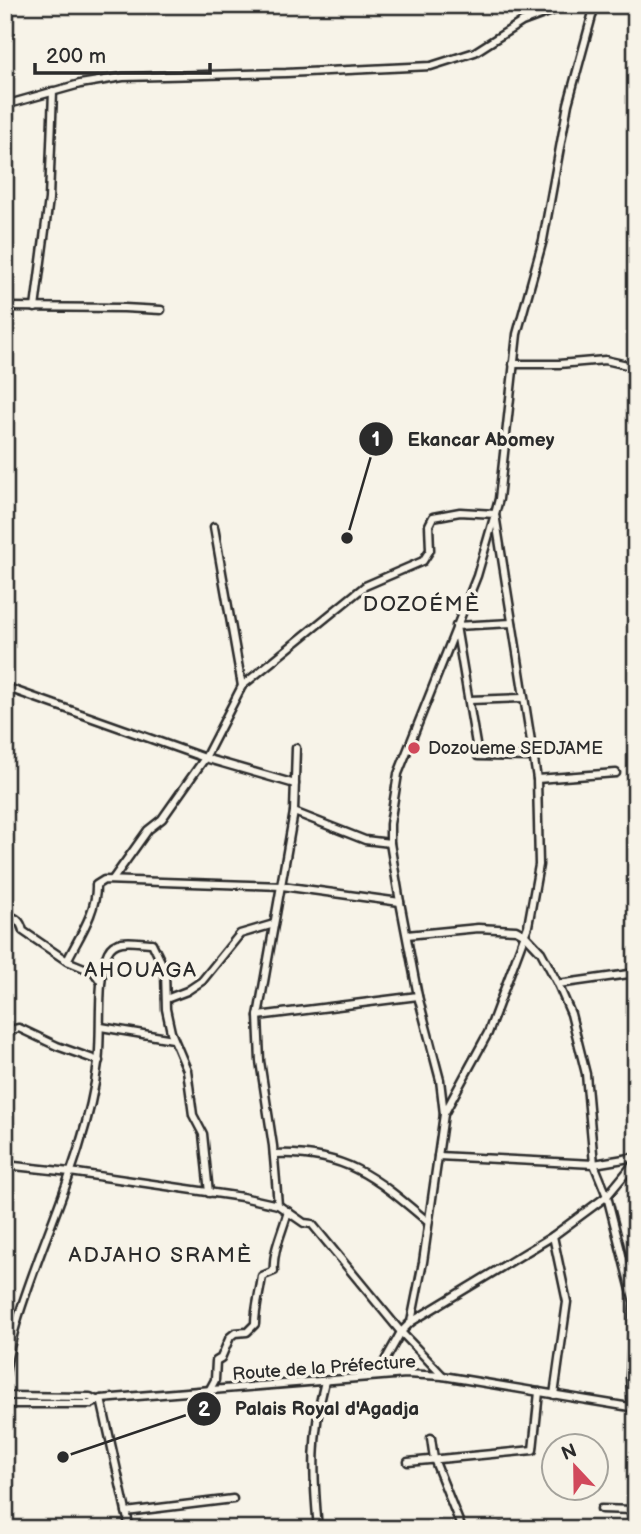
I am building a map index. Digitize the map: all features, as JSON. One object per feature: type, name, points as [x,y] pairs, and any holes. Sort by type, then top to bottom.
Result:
[{"type":"street","points":[[5,105],[53,91],[123,77],[431,66],[475,52],[522,22],[568,5]]},
{"type":"street","points":[[411,1322],[423,1262],[444,1114],[440,1080],[418,996],[390,843],[392,802],[398,774],[477,576],[499,499],[517,334],[543,240],[568,104],[595,5]]},
{"type":"street","points":[[35,308],[49,199],[53,91]]},
{"type":"street","points":[[5,307],[161,310]]},
{"type":"street","points":[[513,364],[605,360],[636,367]]},
{"type":"street","points":[[113,879],[148,830],[162,819],[205,758],[242,686],[365,586],[424,561],[430,550],[429,525],[433,517],[460,512],[495,514]]},
{"type":"street","points":[[444,1114],[488,1033],[525,935],[539,865],[537,779],[495,514]]},
{"type":"street","points":[[214,527],[242,686]]},
{"type":"street","points":[[456,625],[512,623]]},
{"type":"street","points":[[456,625],[478,755],[533,757]]},
{"type":"street","points":[[5,687],[205,758],[295,783]]},
{"type":"street","points":[[469,700],[523,698]]},
{"type":"street","points":[[278,1205],[274,1154],[260,1061],[258,1016],[294,812],[296,748]]},
{"type":"street","points":[[537,779],[616,773]]},
{"type":"street","points":[[294,812],[365,840],[390,843]]},
{"type":"street","points":[[67,961],[90,915],[96,885],[104,880],[282,886],[400,902]]},
{"type":"street","points":[[5,916],[12,916],[21,923],[23,931],[67,961],[94,972],[102,984]]},
{"type":"street","points":[[166,999],[187,991],[202,981],[240,934],[246,930],[274,924]]},
{"type":"street","points":[[407,935],[478,928],[507,929],[525,935],[541,953],[558,984],[571,1014],[586,1074],[594,1164],[607,1196],[634,1302],[635,1320],[629,1378],[634,1407]]},
{"type":"street","points":[[5,1375],[15,1323],[70,1172],[94,1091],[99,1061],[102,970],[110,948],[124,941],[152,943],[165,970],[169,1022],[173,1039],[187,1070],[193,1115],[203,1134],[209,1193]]},
{"type":"street","points":[[558,984],[636,973]]},
{"type":"street","points":[[258,1016],[418,996]]},
{"type":"street","points":[[101,1027],[173,1039]]},
{"type":"street","points":[[5,1031],[19,1028],[44,1041],[99,1061]]},
{"type":"street","points":[[274,1154],[307,1154],[353,1166],[390,1189],[427,1221]]},
{"type":"street","points":[[438,1156],[594,1164],[636,1159]]},
{"type":"street","points":[[377,1375],[401,1332],[411,1322],[553,1236],[607,1196],[636,1159]]},
{"type":"street","points":[[5,1166],[70,1172],[242,1197],[278,1205],[304,1223],[312,1224],[401,1332],[443,1376]]},
{"type":"street","points":[[209,1391],[215,1380],[216,1361],[230,1337],[235,1333],[247,1332],[255,1324],[254,1309],[260,1300],[262,1276],[274,1271],[273,1257],[288,1211]]},
{"type":"street","points":[[553,1236],[567,1302],[554,1395]]},
{"type":"street","name":"Route de la Préfecture","points":[[5,1396],[98,1399],[377,1375],[443,1376],[634,1407]]},
{"type":"street","points":[[318,1529],[314,1445],[316,1415],[325,1381]]},
{"type":"street","points":[[408,1462],[533,1450],[539,1392]]},
{"type":"street","points":[[98,1399],[130,1529]]},
{"type":"street","name":"Route de la Préfecture","points":[[5,1405],[91,1404],[98,1399]]},
{"type":"street","points":[[431,1438],[434,1459],[462,1529]]},
{"type":"street","points":[[126,1512],[233,1499]]},
{"type":"street","points":[[632,1529],[636,1499]]},
{"type":"street","points":[[601,1508],[633,1510]]},
{"type":"place","name":"Ekancar Abomey","points":[[347,538]]},
{"type":"place","name":"Dozoueme SEDJAME","points":[[414,748]]},
{"type":"place","name":"Palais Royal d'Agadja","points":[[63,1457]]},
{"type":"district","name":"DOZOÉMÈ","points":[[422,604]]},
{"type":"district","name":"AHOUAGA","points":[[141,970]]},
{"type":"district","name":"ADJAHO SRAMÈ","points":[[161,1255]]}]
